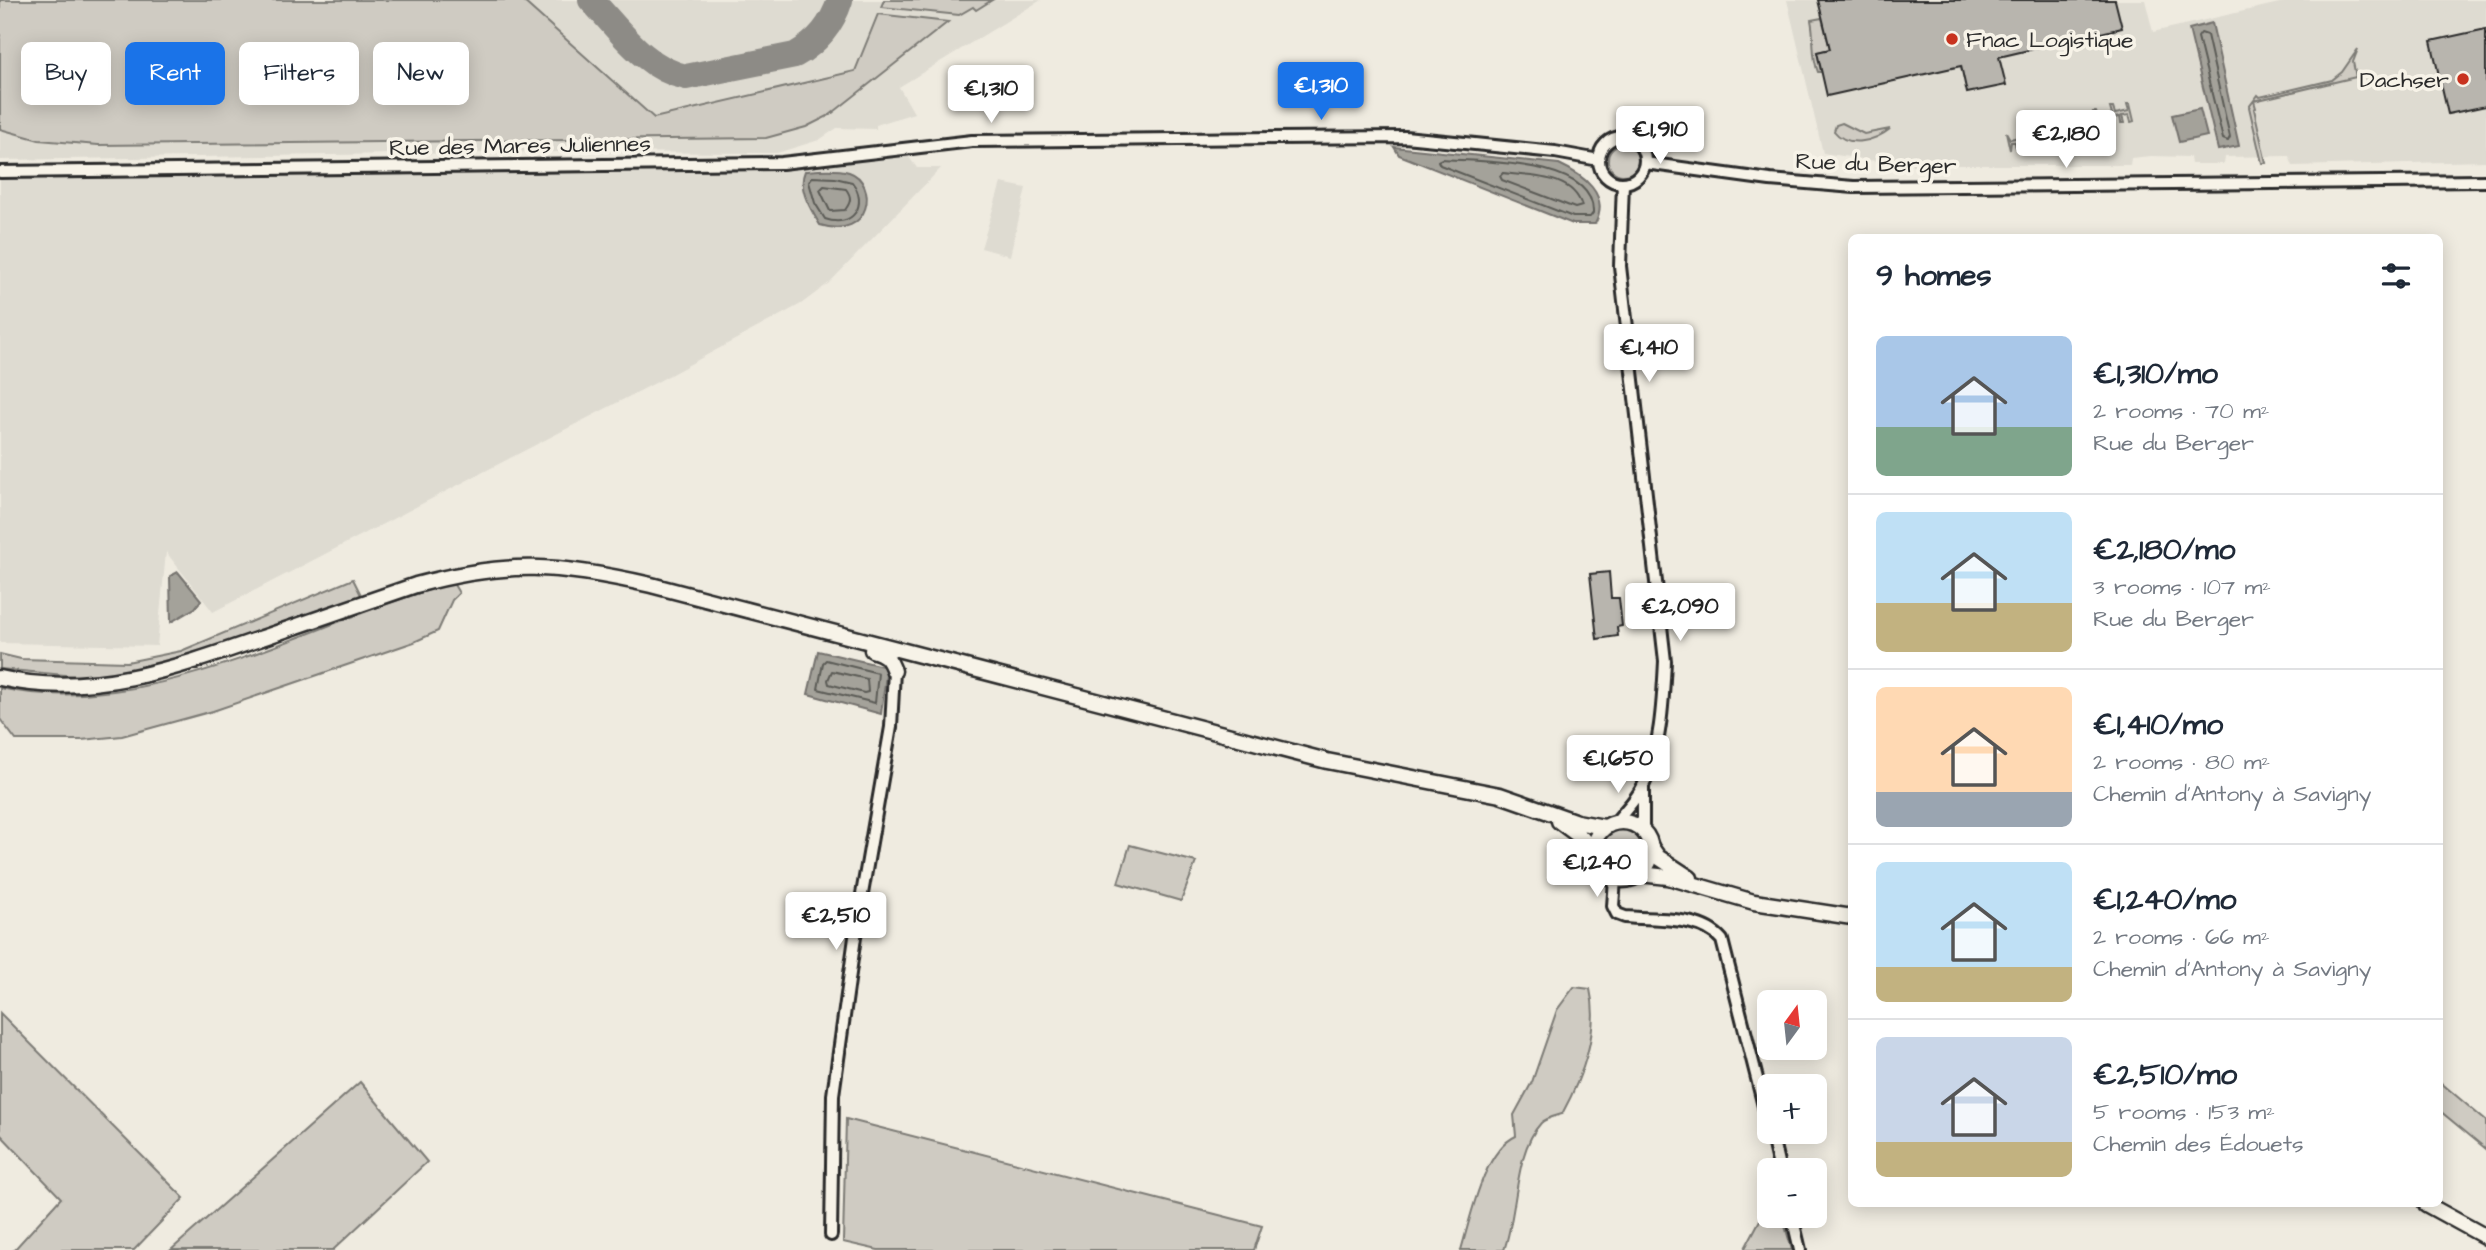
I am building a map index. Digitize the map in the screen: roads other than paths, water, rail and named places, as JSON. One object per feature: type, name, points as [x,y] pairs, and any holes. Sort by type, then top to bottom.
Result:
[{"type":"main road","points":[[0,678],[57,685],[102,684],[140,677],[182,666],[416,585],[472,571],[530,566],[562,567],[604,574],[1327,761],[1467,787],[1577,822],[1630,822],[1643,830],[1651,847],[1672,867],[1723,892]]},
{"type":"main road","points":[[830,632],[842,642],[884,654],[890,659],[894,671]]},
{"type":"main road","points":[[894,671],[900,658],[950,670],[962,666]]},
{"type":"main road","points":[[1530,805],[1569,828],[1592,851],[1600,871],[1615,879],[1624,880],[1640,874],[1668,877],[1754,902],[1848,916]]},
{"type":"main road","points":[[1592,851],[1596,836],[1610,824]]},
{"type":"main road","points":[[1640,874],[1649,862],[1651,847]]},
{"type":"main road","points":[[2443,1204],[2486,1226]]},
{"type":"main road","points":[[2431,1207],[2486,1237]]},
{"type":"street","name":"Rue des Mares Juliennes","points":[[0,172],[782,163],[838,159],[913,146],[972,141],[1405,137],[1555,152],[1599,160]]},
{"type":"street","points":[[1625,138],[1640,147],[1644,163],[1636,178],[1623,183],[1613,181],[1604,174],[1599,160],[1608,142],[1625,138]]},
{"type":"street","name":"Rue du Berger","points":[[1644,163],[1770,180],[1854,187],[2486,181]]},
{"type":"street","points":[[1623,183],[1620,266],[1665,649],[1661,716],[1643,787],[1643,830]]},
{"type":"street","points":[[831,1235],[832,1095],[857,923],[891,727],[894,671]]},
{"type":"street","points":[[1610,824],[1643,787]]},
{"type":"street","points":[[1615,879],[1613,906],[1617,914],[1696,923],[1715,931],[1722,940],[1757,1079]]},
{"type":"street","points":[[1795,1228],[1800,1250]]},
{"type":"water","points":[[2212,23],[2239,146],[2218,150],[2189,29]]},
{"type":"water","points":[[2200,109],[2207,136],[2179,142],[2172,115]]},
{"type":"water","points":[[1394,147],[1559,164],[1592,187],[1600,204],[1599,214],[1595,224],[1573,224],[1399,155]]},
{"type":"water","points":[[838,170],[849,172],[858,178],[867,197],[860,218],[851,225],[837,228],[820,225],[804,192],[805,171]]},
{"type":"water","points":[[178,572],[201,600],[195,608],[171,622],[170,576]]},
{"type":"water","points":[[818,651],[887,667],[881,714],[808,694]]},
{"type":"place","name":"Fnac Logistique","points":[[1952,39]]},
{"type":"place","name":"Dachser","points":[[2463,79]]}]
